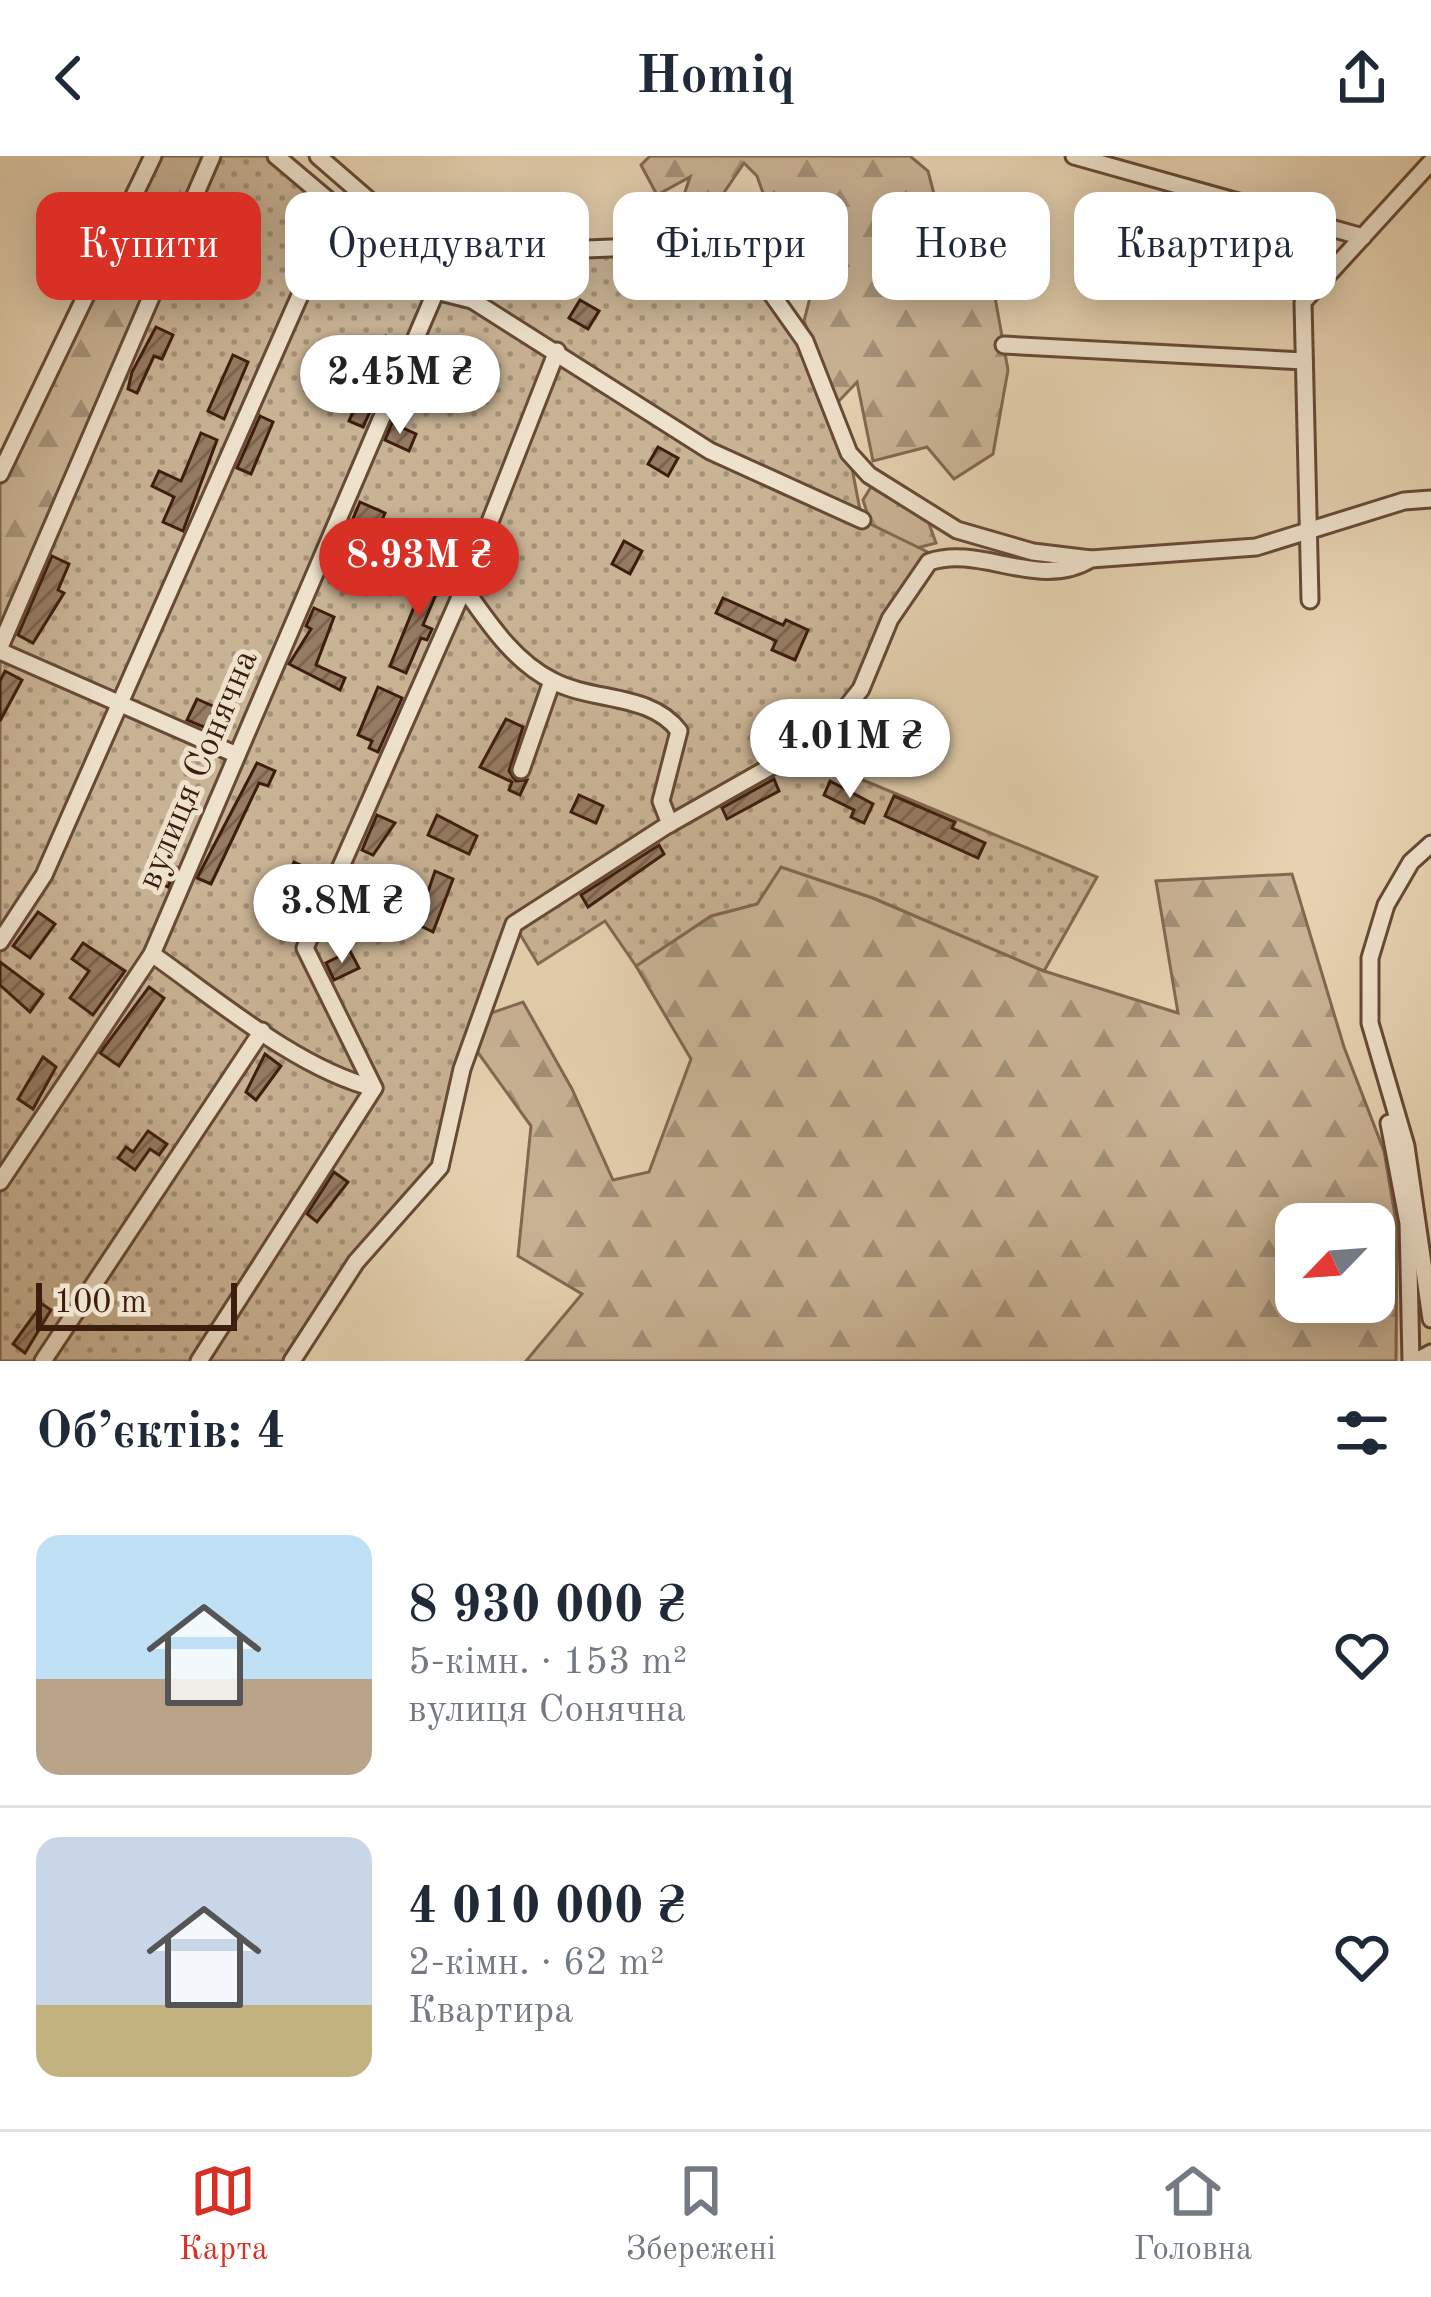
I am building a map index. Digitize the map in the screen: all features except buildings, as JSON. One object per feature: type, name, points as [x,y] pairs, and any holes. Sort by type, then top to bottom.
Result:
[{"type":"street","points":[[0,474],[153,156]]},
{"type":"street","points":[[212,156],[0,649],[237,755]]},
{"type":"street","points":[[276,156],[320,192]]},
{"type":"street","points":[[318,156],[432,255],[689,245],[764,283],[805,341],[849,453],[869,475],[939,522],[977,538],[1091,559],[1256,548],[1404,501],[1431,499]]},
{"type":"street","points":[[1074,156],[1363,237]]},
{"type":"street","points":[[1310,600],[1303,302],[1431,162]]},
{"type":"street","points":[[0,942],[44,875],[298,300]]},
{"type":"street","name":"вулиця Сонячна","points":[[0,1182],[152,954],[432,300]]},
{"type":"street","points":[[472,300],[710,451],[862,520]]},
{"type":"street","points":[[1004,345],[1304,361]]},
{"type":"street","points":[[374,1088],[305,948],[464,588],[556,351]]},
{"type":"street","points":[[292,1361],[356,1262],[440,1166],[462,1069],[514,925],[670,824],[823,737],[861,689],[890,620],[928,562],[959,558],[1025,572],[1077,568],[1091,559]]},
{"type":"street","points":[[464,588],[503,642],[552,681],[666,713],[679,731],[661,801],[670,824]]},
{"type":"street","points":[[521,770],[552,681]]},
{"type":"street","points":[[1431,844],[1411,862],[1386,905],[1370,958],[1370,1022],[1406,1146],[1431,1319]]},
{"type":"street","points":[[152,954],[262,1031],[354,1083],[374,1088]]},
{"type":"street","points":[[43,1361],[262,1031]]},
{"type":"street","points":[[199,1361],[374,1088]]},
{"type":"street","points":[[1389,1123],[1408,1222],[1414,1361],[1431,1354]]},
{"type":"green space","points":[[153,156],[200,156],[209,165],[197,192],[136,192]]},
{"type":"green space","points":[[212,156],[276,156],[319,192],[285,192],[285,300],[589,300],[589,249],[613,248],[613,300],[776,300],[805,341],[849,453],[862,520],[940,558],[929,562],[861,689],[823,737],[834,768],[1097,877],[1044,971],[873,898],[781,867],[757,904],[711,916],[636,966],[605,921],[538,964],[515,926],[471,1043],[440,1167],[356,1262],[292,1361],[0,1361],[0,647],[150,300],[261,300],[261,192],[196,192]]},
{"type":"green space","points":[[650,156],[910,156],[928,171],[934,192],[872,192],[872,300],[996,300],[1008,370],[993,454],[954,479],[927,447],[873,461],[857,382],[837,403],[804,321],[809,300],[848,300],[848,192],[763,192],[757,176],[744,163],[724,192],[685,192],[690,177],[655,192],[641,165]]},
{"type":"green space","points":[[84,300],[150,300],[0,647],[0,474]]},
{"type":"green space","points":[[871,487],[928,521],[936,543],[906,551],[874,534],[863,500]]},
{"type":"green space","points":[[781,867],[873,898],[1044,971],[1178,1013],[1156,881],[1292,874],[1344,1047],[1384,1151],[1393,1203],[1275,1203],[1275,1323],[1395,1323],[1395,1215],[1396,1361],[526,1361],[582,1294],[518,1256],[531,1126],[471,1043],[480,1017],[523,1002],[572,1089],[613,1180],[649,1172],[691,1059],[636,966],[711,916],[757,904]]}]
